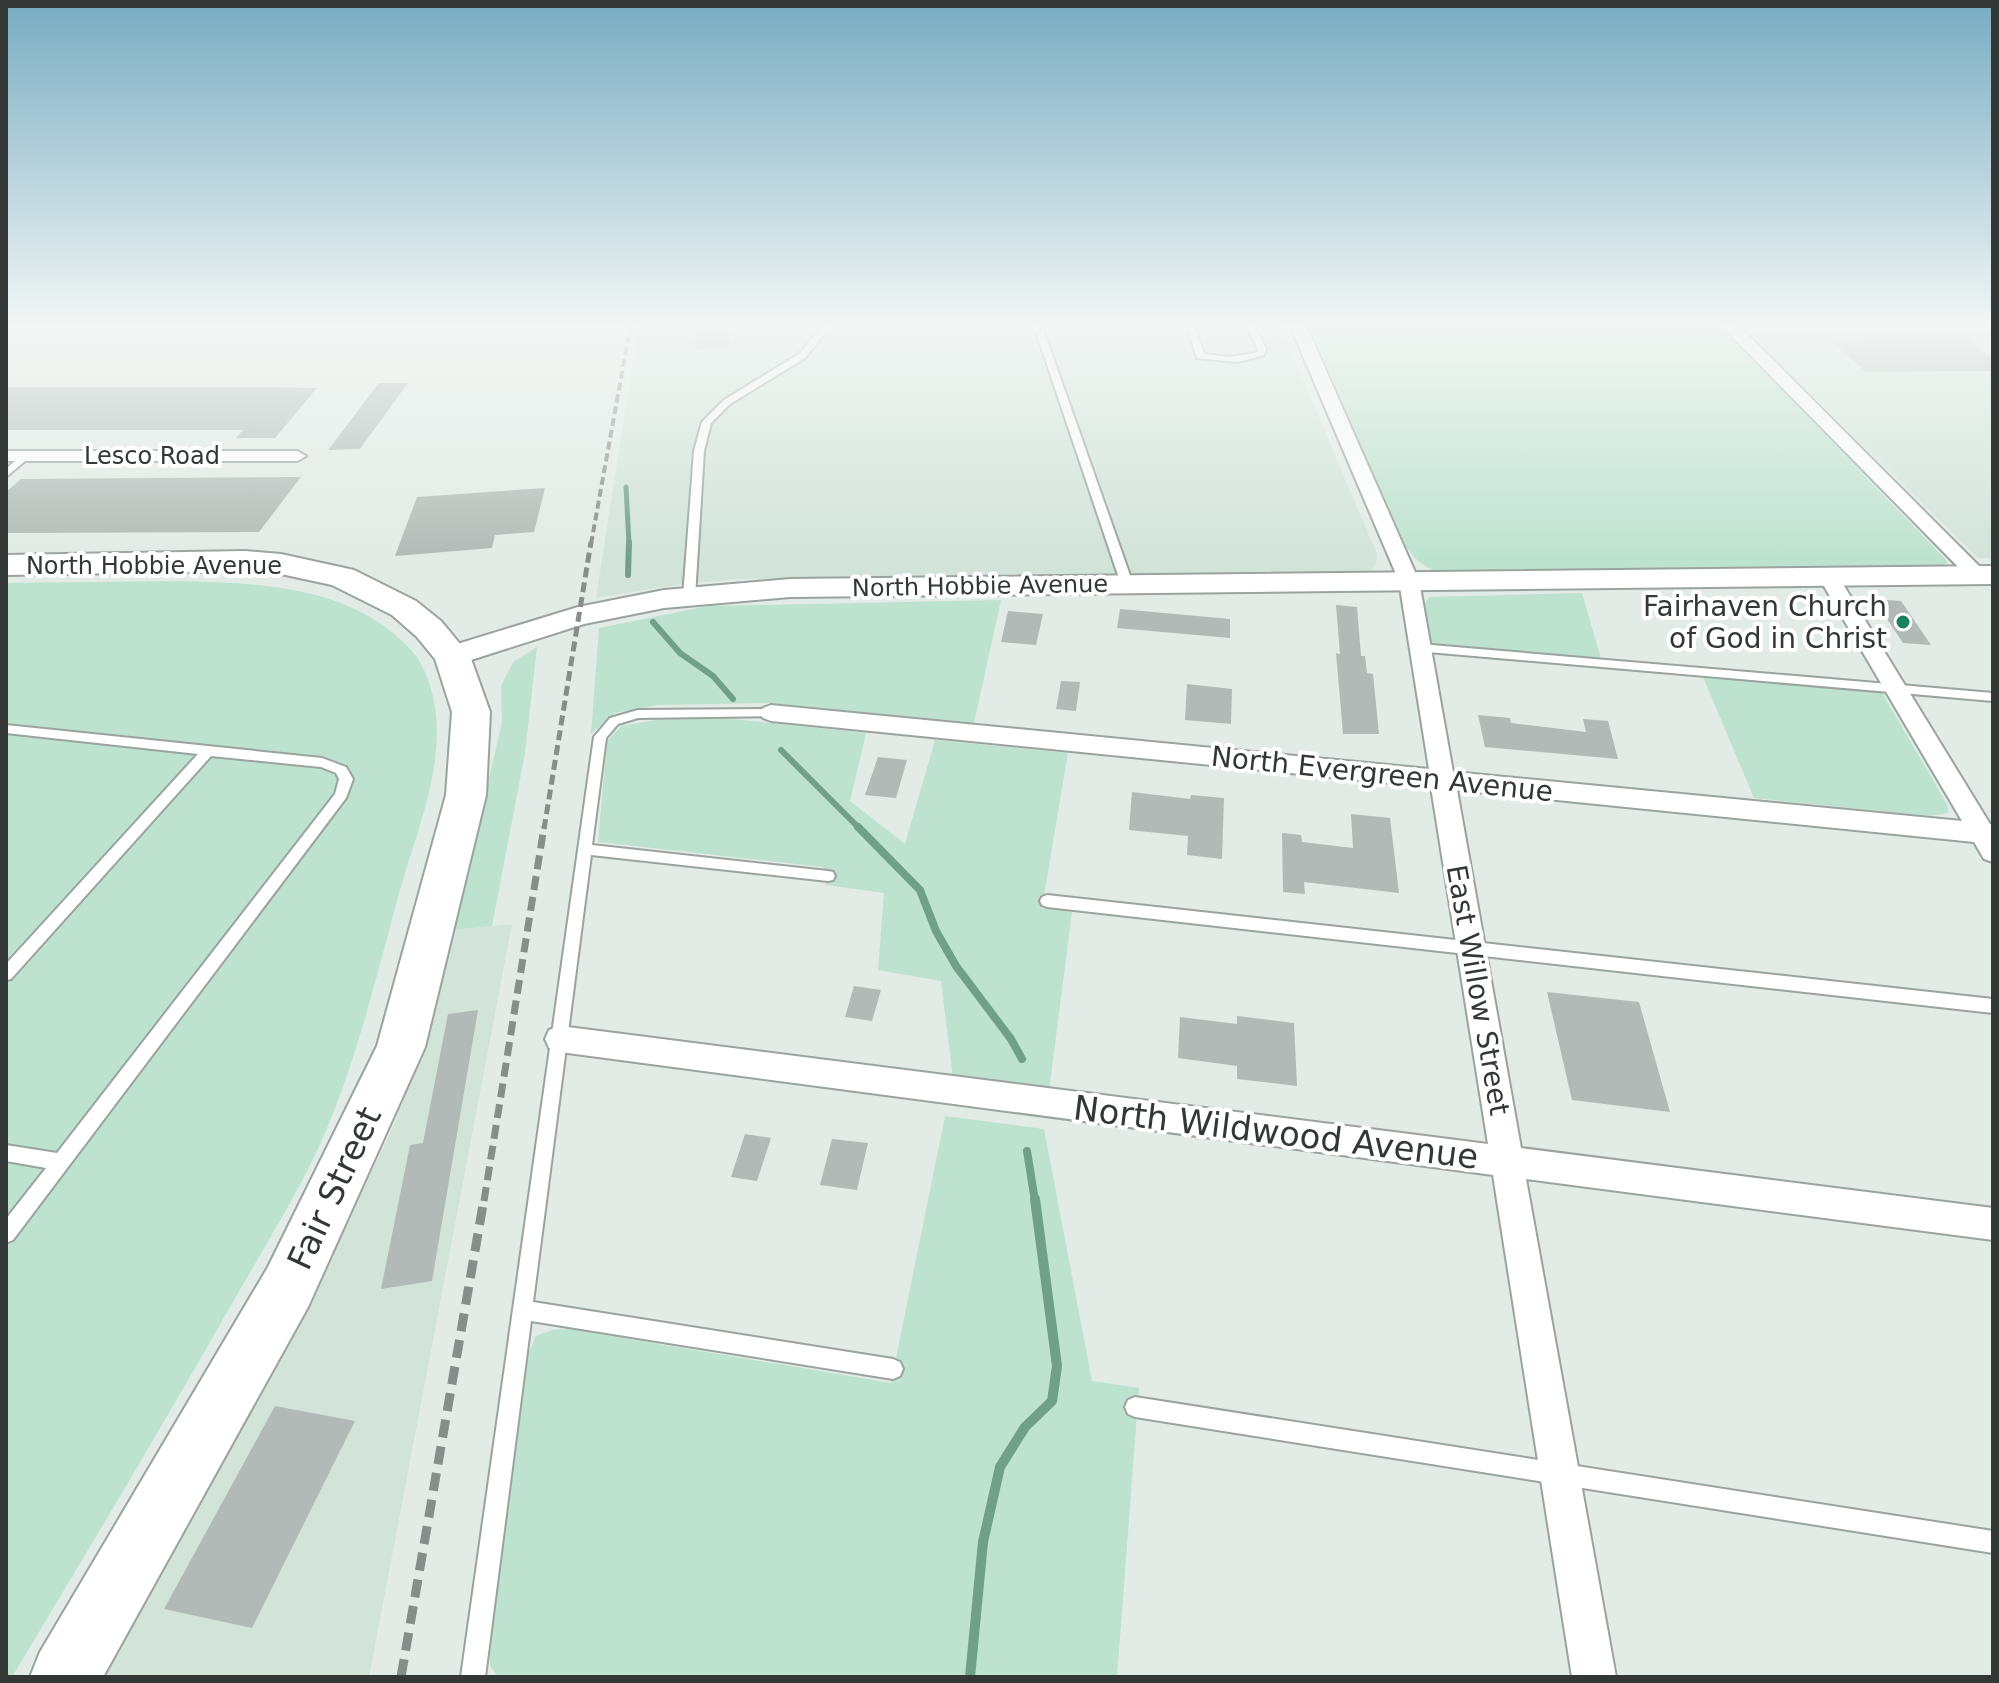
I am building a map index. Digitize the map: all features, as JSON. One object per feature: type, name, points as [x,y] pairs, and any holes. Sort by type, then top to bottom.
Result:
[{"type":"main road","name":"North Hobbie Avenue","points":[[6,565],[245,561],[312,569],[352,581],[404,608],[429,629],[452,656],[578,616],[689,597],[790,588],[1985,575]]},
{"type":"main road","name":"Fair Street","points":[[65,1677],[288,1287],[401,1047],[466,795],[471,712],[452,656]]},
{"type":"street","name":"East Willow Street","points":[[1331,402],[1409,581],[1594,1677]]},
{"type":"street","points":[[1807,402],[1985,575]]},
{"type":"street","name":"Lesco Road","points":[[6,456],[297,456]]},
{"type":"street","points":[[1828,576],[1989,840]]},
{"type":"street","name":"North Evergreen Avenue","points":[[771,713],[1442,780],[1989,840]]},
{"type":"street","name":"North Wildwood Avenue","points":[[560,1039],[1993,1224]]},
{"type":"lane","points":[[689,597],[699,451],[707,422],[728,402]]},
{"type":"lane","points":[[1064,402],[1127,584]]},
{"type":"lane","points":[[6,474],[26,456]]},
{"type":"lane","points":[[1420,648],[1993,697]]},
{"type":"lane","points":[[473,1677],[600,737],[614,721],[638,714],[771,713]]},
{"type":"lane","points":[[6,729],[322,763],[341,770],[346,779],[341,795],[6,1234]]},
{"type":"lane","points":[[6,974],[209,750]]},
{"type":"lane","points":[[585,849],[828,876]]},
{"type":"lane","points":[[1047,901],[1993,1006]]},
{"type":"lane","points":[[6,1153],[61,1162]]},
{"type":"lane","points":[[523,1310],[893,1369]]},
{"type":"lane","points":[[1135,1407],[1993,1542]]},
{"type":"shaded area","points":[[627,402],[1312,402],[1377,554],[1371,570],[1357,573],[739,579],[682,584],[596,598]]},
{"type":"shaded area","points":[[1819,402],[1993,402],[1993,558],[1978,558]]},
{"type":"shaded area","points":[[512,924],[369,1677],[95,1677],[364,1187],[395,1123],[412,1076],[453,930]]},
{"type":"green space","points":[[1342,402],[1793,402],[1948,562],[1943,566],[1445,574],[1425,566],[1403,541]]},
{"type":"green space","points":[[6,583],[237,583],[297,591],[354,608],[379,622],[416,656],[431,689],[437,744],[433,772],[352,1059],[311,1163],[96,1536],[12,1677],[6,1677]]},
{"type":"green space","points":[[1582,593],[1601,659],[1431,645],[1424,606],[1429,597]]},
{"type":"green space","points":[[1001,600],[974,723],[769,703],[658,705],[615,713],[591,734],[599,628],[708,606]]},
{"type":"green space","points":[[537,647],[525,753],[492,926],[453,930],[502,723],[501,686],[513,662]]},
{"type":"green space","points":[[1703,677],[1881,691],[1948,806],[1948,813],[1929,816],[1754,798]]},
{"type":"green space","points":[[662,719],[732,719],[866,733],[850,801],[905,844],[935,740],[1068,753],[1042,908],[1072,912],[1049,1091],[953,1078],[941,981],[878,970],[884,893],[826,885],[823,867],[598,842],[607,741],[621,726]]},
{"type":"green space","points":[[945,1116],[1044,1129],[1092,1381],[1139,1388],[1117,1677],[498,1677],[490,1665],[489,1648],[527,1357],[536,1336],[552,1330],[569,1329],[891,1383]]},
{"type":"building","points":[[6,402],[306,402],[275,438],[236,438],[243,430],[6,430]]},
{"type":"building","points":[[365,402],[395,402],[360,449],[328,450]]},
{"type":"building","points":[[301,477],[259,532],[6,533],[6,492],[21,479]]},
{"type":"building","points":[[545,488],[534,532],[495,535],[492,548],[395,556],[417,497]]},
{"type":"building","name":"Fairhaven Church of God in Christ","points":[[1874,599],[1901,601],[1931,645],[1903,643]]},
{"type":"building","points":[[1336,605],[1357,607],[1361,656],[1365,656],[1367,673],[1373,674],[1379,734],[1343,734],[1336,653],[1340,654]]},
{"type":"building","points":[[1120,609],[1230,619],[1230,638],[1117,628]]},
{"type":"building","points":[[1008,611],[1043,614],[1036,645],[1001,642]]},
{"type":"building","points":[[1061,681],[1080,682],[1076,711],[1056,709]]},
{"type":"building","points":[[1187,684],[1232,689],[1231,724],[1185,720]]},
{"type":"building","points":[[1478,715],[1510,718],[1511,723],[1586,732],[1583,719],[1608,721],[1618,759],[1485,747]]},
{"type":"building","points":[[878,757],[907,760],[896,798],[865,795]]},
{"type":"building","points":[[1132,792],[1190,799],[1191,795],[1224,798],[1222,859],[1187,855],[1188,836],[1129,830]]},
{"type":"building","points":[[1351,814],[1390,818],[1399,893],[1304,882],[1305,894],[1283,892],[1282,833],[1301,835],[1302,842],[1353,848]]},
{"type":"building","points":[[854,986],[881,990],[872,1021],[845,1017]]},
{"type":"building","points":[[1547,992],[1639,1002],[1670,1112],[1572,1100]]},
{"type":"building","points":[[478,1010],[432,1281],[381,1289],[410,1145],[423,1143],[448,1014]]},
{"type":"building","points":[[1237,1016],[1294,1023],[1297,1086],[1237,1079],[1237,1066],[1178,1058],[1180,1017],[1237,1024]]},
{"type":"building","points":[[745,1134],[771,1138],[757,1181],[731,1177]]},
{"type":"building","points":[[832,1139],[868,1143],[857,1190],[820,1185]]},
{"type":"building","points":[[275,1406],[355,1421],[252,1628],[164,1609]]},
{"type":"waterway","points":[[626,487],[629,543]]},
{"type":"waterway","points":[[628,575],[629,543]]},
{"type":"waterway","points":[[653,622],[680,653],[713,676],[733,699]]},
{"type":"waterway","points":[[781,750],[858,827]]},
{"type":"waterway","points":[[858,827],[920,890],[936,931],[956,966],[1011,1039],[1022,1059]]},
{"type":"waterway","points":[[1027,1151],[1035,1201]]},
{"type":"waterway","points":[[970,1677],[983,1542],[1000,1467],[1025,1427],[1052,1401],[1057,1366],[1035,1199]]},
{"type":"railway","points":[[591,544],[617,402]]},
{"type":"railway","points":[[544,829],[591,542]]},
{"type":"railway","points":[[484,1201],[544,827]]},
{"type":"railway","points":[[401,1677],[484,1199]]},
{"type":"place","name":"Fairhaven Church of God in Christ","points":[[1903,622]]}]
